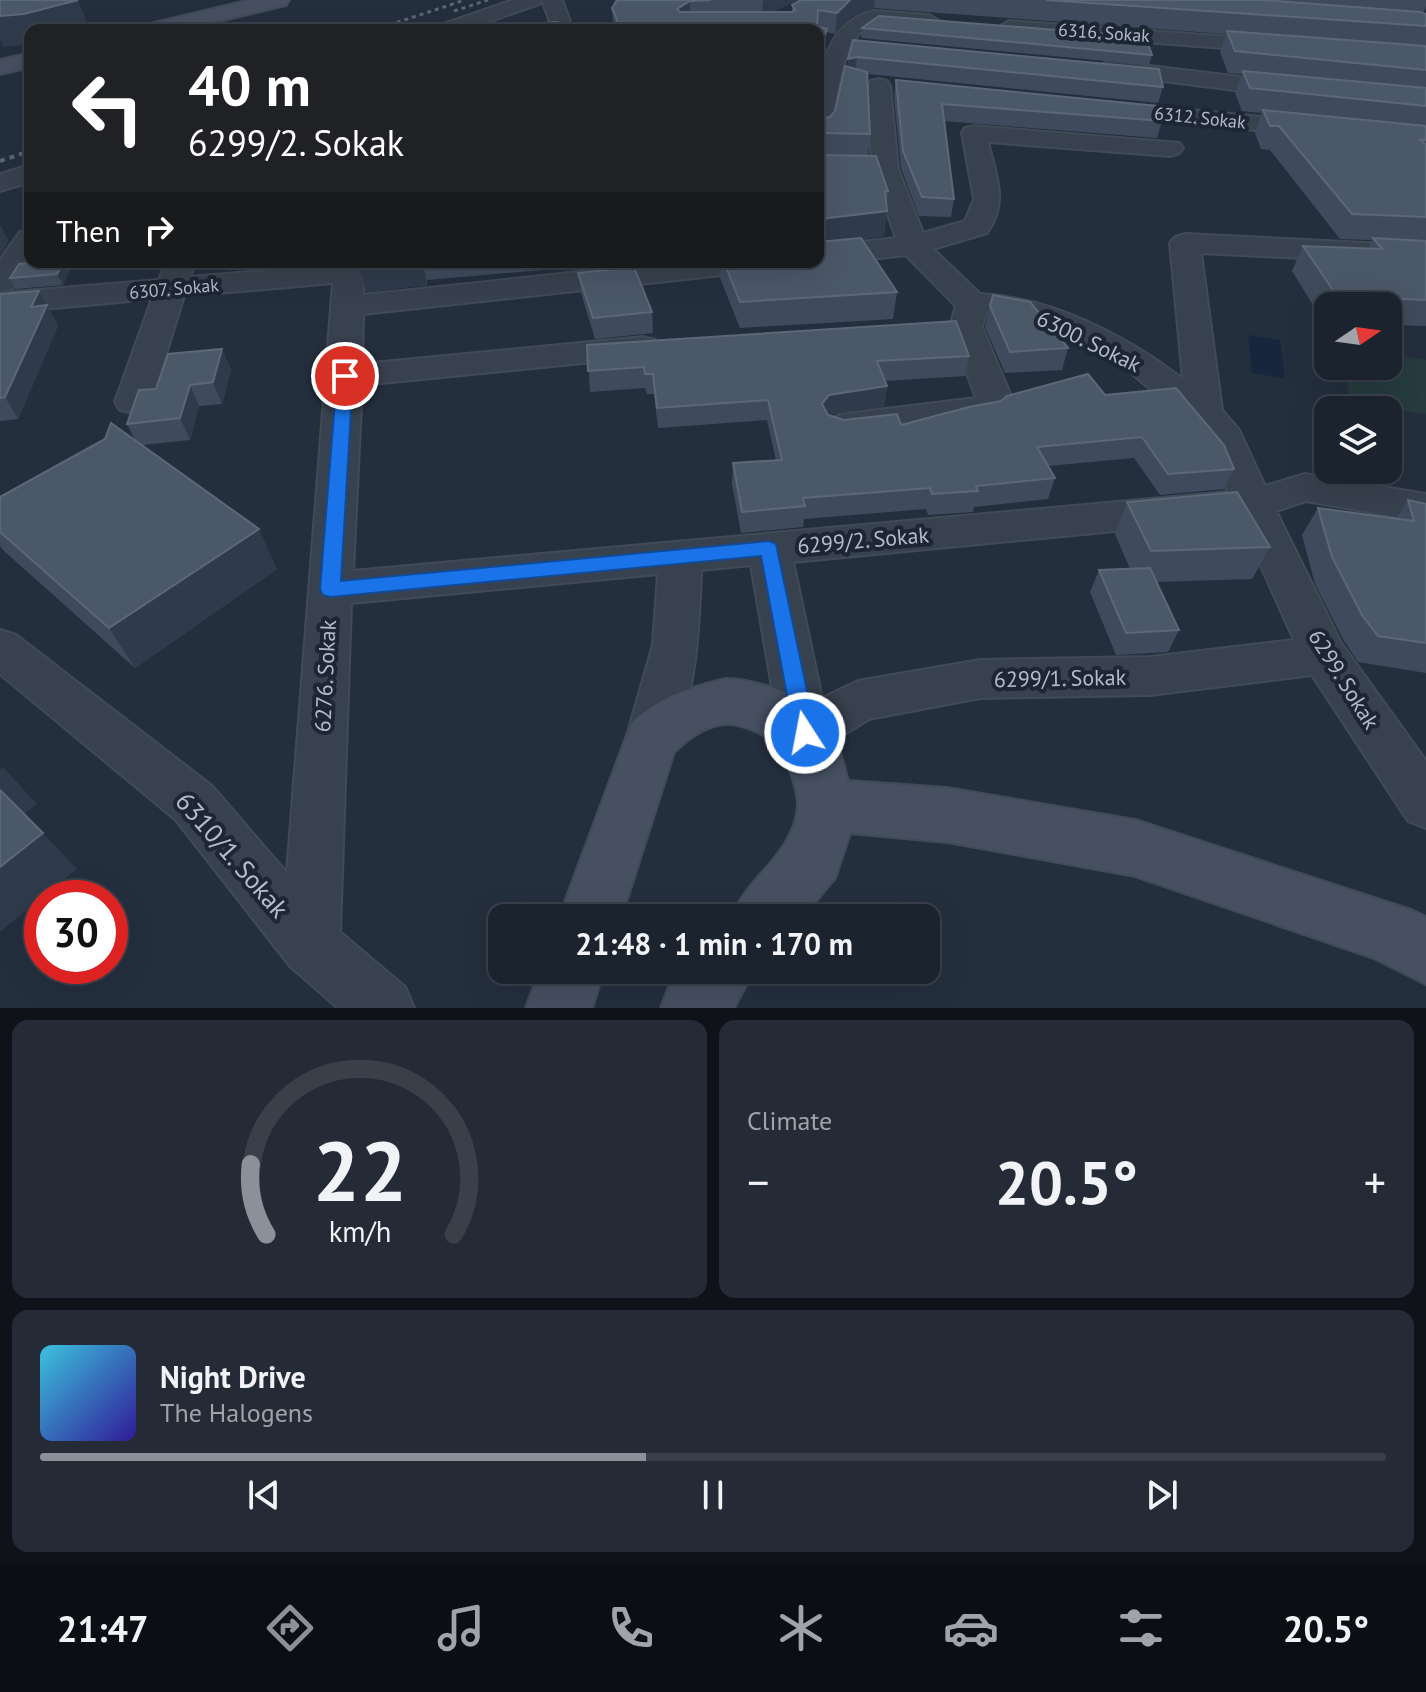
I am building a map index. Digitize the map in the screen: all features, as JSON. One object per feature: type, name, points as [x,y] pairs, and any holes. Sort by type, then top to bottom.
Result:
[{"type":"main road","points":[[179,24],[278,0]]},
{"type":"main road","points":[[0,67],[24,61]]},
{"type":"main road","points":[[595,904],[651,739],[674,718],[726,701],[748,702],[775,713],[805,733],[827,805],[814,858],[774,904]]},
{"type":"main road","points":[[827,805],[947,815],[1135,848],[1414,939]]},
{"type":"main road","points":[[559,1008],[567,984]]},
{"type":"main road","points":[[694,1008],[712,984]]},
{"type":"street","points":[[462,24],[531,0]]},
{"type":"street","points":[[552,0],[561,24]]},
{"type":"street","points":[[1185,16],[1187,39],[1210,81]]},
{"type":"street","points":[[824,92],[827,71],[848,30],[859,21],[874,17],[947,22]]},
{"type":"street","name":"6316. Sokak","points":[[991,25],[1299,48]]},
{"type":"street","points":[[824,40],[872,47]]},
{"type":"street","points":[[1093,67],[1315,92]]},
{"type":"street","points":[[827,71],[887,87],[871,169],[913,245],[963,297],[958,320],[995,401],[982,411],[841,426]]},
{"type":"street","name":"6312. Sokak","points":[[1084,106],[1336,131]]},
{"type":"street","points":[[824,255],[913,245],[977,227],[988,199],[974,133],[1170,148]]},
{"type":"street","points":[[0,183],[24,175]]},
{"type":"street","points":[[0,203],[24,201]]},
{"type":"street","points":[[1204,413],[1185,243],[1426,255]]},
{"type":"street","points":[[0,283],[24,247]]},
{"type":"street","name":"6307. Sokak","points":[[0,303],[176,276],[348,281],[639,268]]},
{"type":"street","points":[[133,402],[176,276]]},
{"type":"street","name":"6276. Sokak","points":[[311,945],[348,281]]},
{"type":"street","name":"6300. Sokak","points":[[958,320],[1007,305],[1046,316],[1136,360],[1221,430],[1253,504]]},
{"type":"street","points":[[345,376],[671,345]]},
{"type":"street","points":[[1253,504],[1305,487],[1426,508]]},
{"type":"street","name":"6299/2. Sokak","points":[[330,589],[1253,504]]},
{"type":"street","name":"6299. Sokak","points":[[1253,504],[1324,655],[1426,804]]},
{"type":"street","points":[[769,548],[805,733]]},
{"type":"street","points":[[651,739],[676,645],[680,556]]},
{"type":"street","name":"6310/1. Sokak","points":[[0,648],[194,803],[311,945],[384,1008]]},
{"type":"street","name":"6299/1. Sokak","points":[[805,733],[858,701],[980,679],[1150,676],[1324,655]]},
{"type":"green space","points":[[1402,356],[1426,360],[1426,414],[1402,410],[1402,396],[1350,396],[1346,380],[1402,380]]},
{"type":"water","points":[[1248,335],[1280,340],[1285,378],[1252,373]]},
{"type":"building","points":[[0,0],[78,0],[24,14],[0,16]]},
{"type":"building","points":[[617,0],[711,0],[690,1],[677,9],[680,12],[792,12],[795,10],[792,5],[801,0],[850,0],[837,13],[818,10],[817,24],[619,24],[612,8]]},
{"type":"building","points":[[1046,0],[1262,0],[1420,12],[1426,14],[1426,26]]},
{"type":"building","points":[[879,16],[1146,37],[1152,55],[862,28]]},
{"type":"building","points":[[1227,31],[1426,46],[1426,70],[1235,51]]},
{"type":"building","points":[[853,40],[1159,69],[1163,87],[857,57],[848,59]]},
{"type":"building","points":[[845,66],[867,72],[870,134],[824,133],[824,118],[835,111]]},
{"type":"building","points":[[1243,71],[1426,88],[1426,106],[1250,88]]},
{"type":"building","points":[[896,80],[1157,106],[1162,121],[942,104],[954,199],[922,197],[903,151]]},
{"type":"building","points":[[1263,110],[1426,126],[1426,140],[1420,140],[1426,145],[1426,217],[1352,214],[1279,126],[1270,126]]},
{"type":"building","points":[[824,155],[876,156],[888,191],[885,191],[887,211],[824,219]]},
{"type":"building","points":[[861,238],[897,292],[740,302],[726,268],[824,268],[824,241]]},
{"type":"building","points":[[1373,238],[1426,241],[1426,300],[1402,299],[1402,292],[1334,292],[1303,246],[1382,249]]},
{"type":"building","points":[[19,264],[24,264],[24,268],[60,268],[57,274],[10,278]]},
{"type":"building","points":[[634,268],[652,312],[593,318],[578,273]]},
{"type":"building","points":[[39,291],[31,307],[47,305],[5,397],[0,398],[0,294]]},
{"type":"building","points":[[993,295],[1030,302],[1068,348],[1010,352],[990,306]]},
{"type":"building","points":[[956,321],[969,356],[877,361],[887,386],[829,395],[822,404],[828,415],[844,420],[897,414],[901,425],[1001,401],[1007,396],[1088,374],[1105,395],[1176,388],[1224,445],[1234,469],[1168,474],[1142,437],[1037,447],[1055,478],[976,486],[978,491],[932,494],[930,488],[803,498],[805,506],[742,512],[733,463],[782,460],[768,400],[657,408],[653,374],[645,374],[644,367],[588,371],[587,345]]},
{"type":"building","points":[[222,349],[213,382],[190,385],[180,418],[127,424],[139,390],[156,389],[168,354]]},
{"type":"building","points":[[111,423],[259,529],[109,628],[0,532],[0,497],[105,439]]},
{"type":"building","points":[[1237,492],[1270,547],[1151,551],[1127,502]]},
{"type":"building","points":[[1408,500],[1426,504],[1426,643],[1378,636],[1362,615],[1332,557],[1318,508],[1414,521]]},
{"type":"building","points":[[1150,568],[1179,630],[1126,633],[1099,570]]},
{"type":"building","points":[[0,790],[43,833],[0,867]]},
{"type":"railway","points":[[392,24],[465,0]]},
{"type":"railway","points":[[454,11],[488,0]]},
{"type":"railway","points":[[0,161],[24,153]]},
{"type":"route","points":[[345,376],[330,589],[769,548],[805,733]]}]
